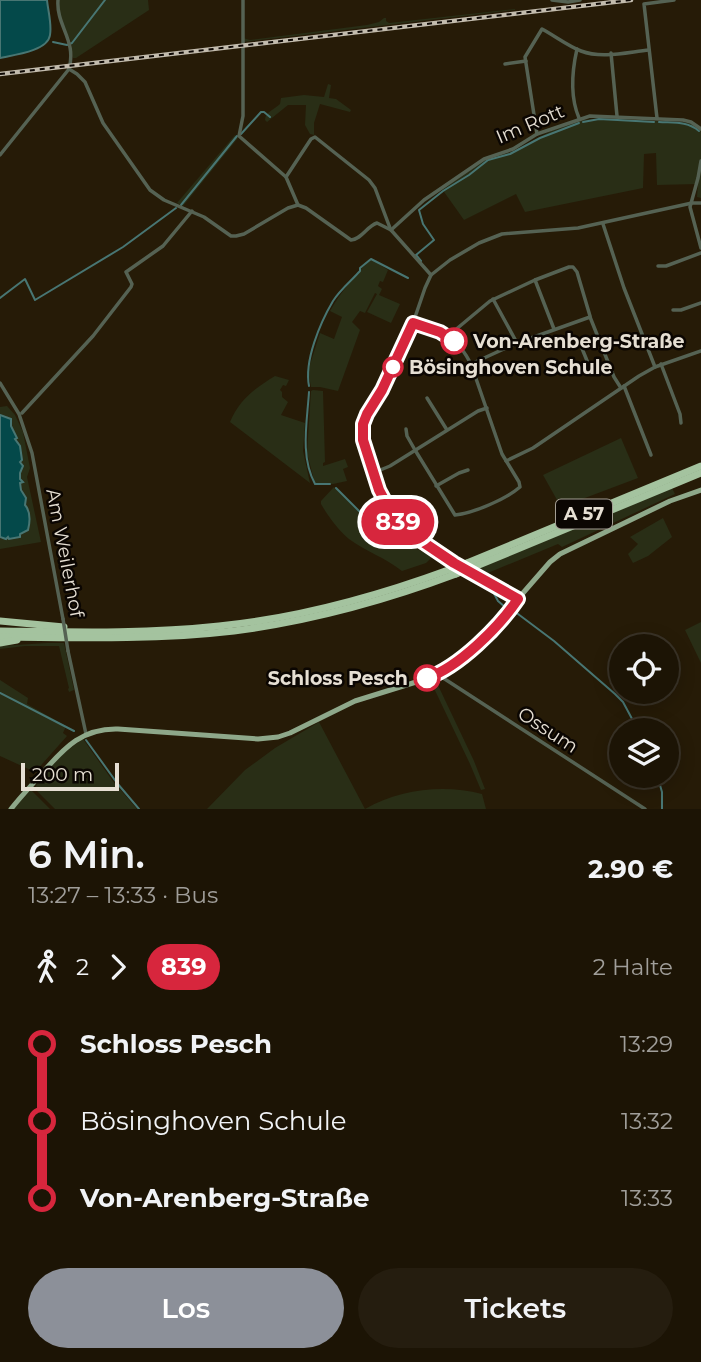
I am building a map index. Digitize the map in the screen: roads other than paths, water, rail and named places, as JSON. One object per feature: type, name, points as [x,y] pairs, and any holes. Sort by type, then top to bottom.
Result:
[{"type":"highway","name":"A 57","points":[[471,567],[701,466]]},
{"type":"highway","name":"A 57","points":[[0,631],[193,629],[280,618],[328,608],[454,569],[471,567],[701,473]]},
{"type":"highway","name":"A 57","points":[[0,637],[175,636],[263,627],[350,609],[414,590],[454,569]]},
{"type":"highway","points":[[0,623],[111,628],[120,631]]},
{"type":"highway","points":[[0,643],[33,637]]},
{"type":"main road","points":[[11,809],[65,748],[86,735],[113,729],[253,738],[278,737],[303,728],[355,701],[437,674],[464,656],[488,635],[553,559],[564,551],[676,498],[701,490]]},
{"type":"street","points":[[0,155],[69,69],[70,44],[60,19],[58,0]]},
{"type":"street","points":[[243,0],[243,116],[238,133],[241,139],[286,177],[298,205]]},
{"type":"street","points":[[552,0],[580,0]]},
{"type":"street","points":[[657,118],[644,4],[674,0]]},
{"type":"street","points":[[537,134],[525,57],[542,29],[591,54],[649,50]]},
{"type":"street","points":[[577,49],[574,90],[579,118]]},
{"type":"street","points":[[611,53],[617,116]]},
{"type":"street","points":[[505,64],[526,61]]},
{"type":"street","points":[[69,69],[85,82],[103,122],[144,183],[164,200],[204,216],[227,233],[236,236],[298,205],[351,240],[357,239],[375,224],[384,226],[391,230],[431,275]]},
{"type":"street","name":"Im Rott","points":[[391,230],[438,190],[484,159],[513,149],[537,134],[579,118],[617,116],[683,120],[701,129]]},
{"type":"street","points":[[286,177],[315,137],[369,180],[375,188],[391,230]]},
{"type":"street","points":[[657,266],[666,266],[701,250],[690,207],[701,160]]},
{"type":"street","points":[[454,569],[400,524],[383,500],[363,440],[363,424],[367,414],[382,390],[413,323],[431,275],[466,251],[502,234],[559,230],[701,203]]},
{"type":"street","points":[[22,412],[93,336],[131,287],[126,272],[167,242],[192,211]]},
{"type":"street","points":[[603,223],[624,288],[655,366]]},
{"type":"street","points":[[448,336],[494,299],[535,279],[573,267],[614,377],[622,387],[651,455]]},
{"type":"street","points":[[535,279],[554,329]]},
{"type":"street","points":[[494,299],[517,343]]},
{"type":"street","points":[[673,310],[701,303]]},
{"type":"street","points":[[471,364],[517,343],[590,317]]},
{"type":"street","points":[[406,429],[407,436],[455,515],[482,507],[520,487],[506,461],[471,364],[459,345],[448,336],[413,323]]},
{"type":"street","points":[[579,341],[592,373]]},
{"type":"street","points":[[506,461],[533,448],[655,366],[701,351]]},
{"type":"street","points":[[660,364],[680,414],[681,424]]},
{"type":"street","name":"Am Weilerhof","points":[[0,383],[19,414],[29,443],[86,735]]},
{"type":"street","points":[[427,398],[447,430]]},
{"type":"street","points":[[373,473],[390,466],[486,408]]},
{"type":"street","points":[[436,486],[459,472],[468,470]]},
{"type":"street","points":[[471,567],[518,599]]},
{"type":"street","name":"Ossum","points":[[437,674],[645,809]]},
{"type":"water","points":[[0,0],[47,0],[51,26],[48,40],[37,49],[0,58]]},
{"type":"water","points":[[0,415],[11,419],[11,426],[17,438],[15,439],[20,446],[20,462],[23,466],[20,479],[23,482],[20,483],[30,517],[28,530],[20,534],[20,537],[9,539],[0,537]]},
{"type":"waterway","points":[[53,42],[67,45],[72,43],[105,0]]},
{"type":"waterway","points":[[241,134],[261,112],[270,117]]},
{"type":"waterway","points":[[583,122],[599,119],[654,122]]},
{"type":"waterway","points":[[659,122],[685,124],[699,131]]},
{"type":"waterway","points":[[421,261],[416,255],[434,240],[423,224],[419,210],[488,160],[510,154],[540,138],[579,123]]},
{"type":"waterway","points":[[181,205],[237,136]]},
{"type":"waterway","points":[[0,298],[25,279],[35,300],[123,247],[176,208]]},
{"type":"waterway","points":[[309,386],[311,354],[323,320],[336,297],[360,268],[371,259],[408,278]]},
{"type":"waterway","points":[[309,392],[307,462],[315,484],[330,484]]},
{"type":"waterway","points":[[336,488],[362,514],[453,566]]},
{"type":"waterway","points":[[464,573],[491,588],[505,607]]},
{"type":"waterway","points":[[514,611],[554,641],[615,694],[632,718]]},
{"type":"waterway","points":[[0,693],[74,731]]},
{"type":"waterway","points":[[86,740],[139,809]]},
{"type":"waterway","points":[[661,788],[662,809]]},
{"type":"railway","points":[[0,74],[631,0]]},
{"type":"place","name":"Von-Arenberg-Straße","points":[[454,341]]},
{"type":"place","name":"Bösinghoven Schule","points":[[393,367]]},
{"type":"place","name":"Schloss Pesch","points":[[427,678]]}]
